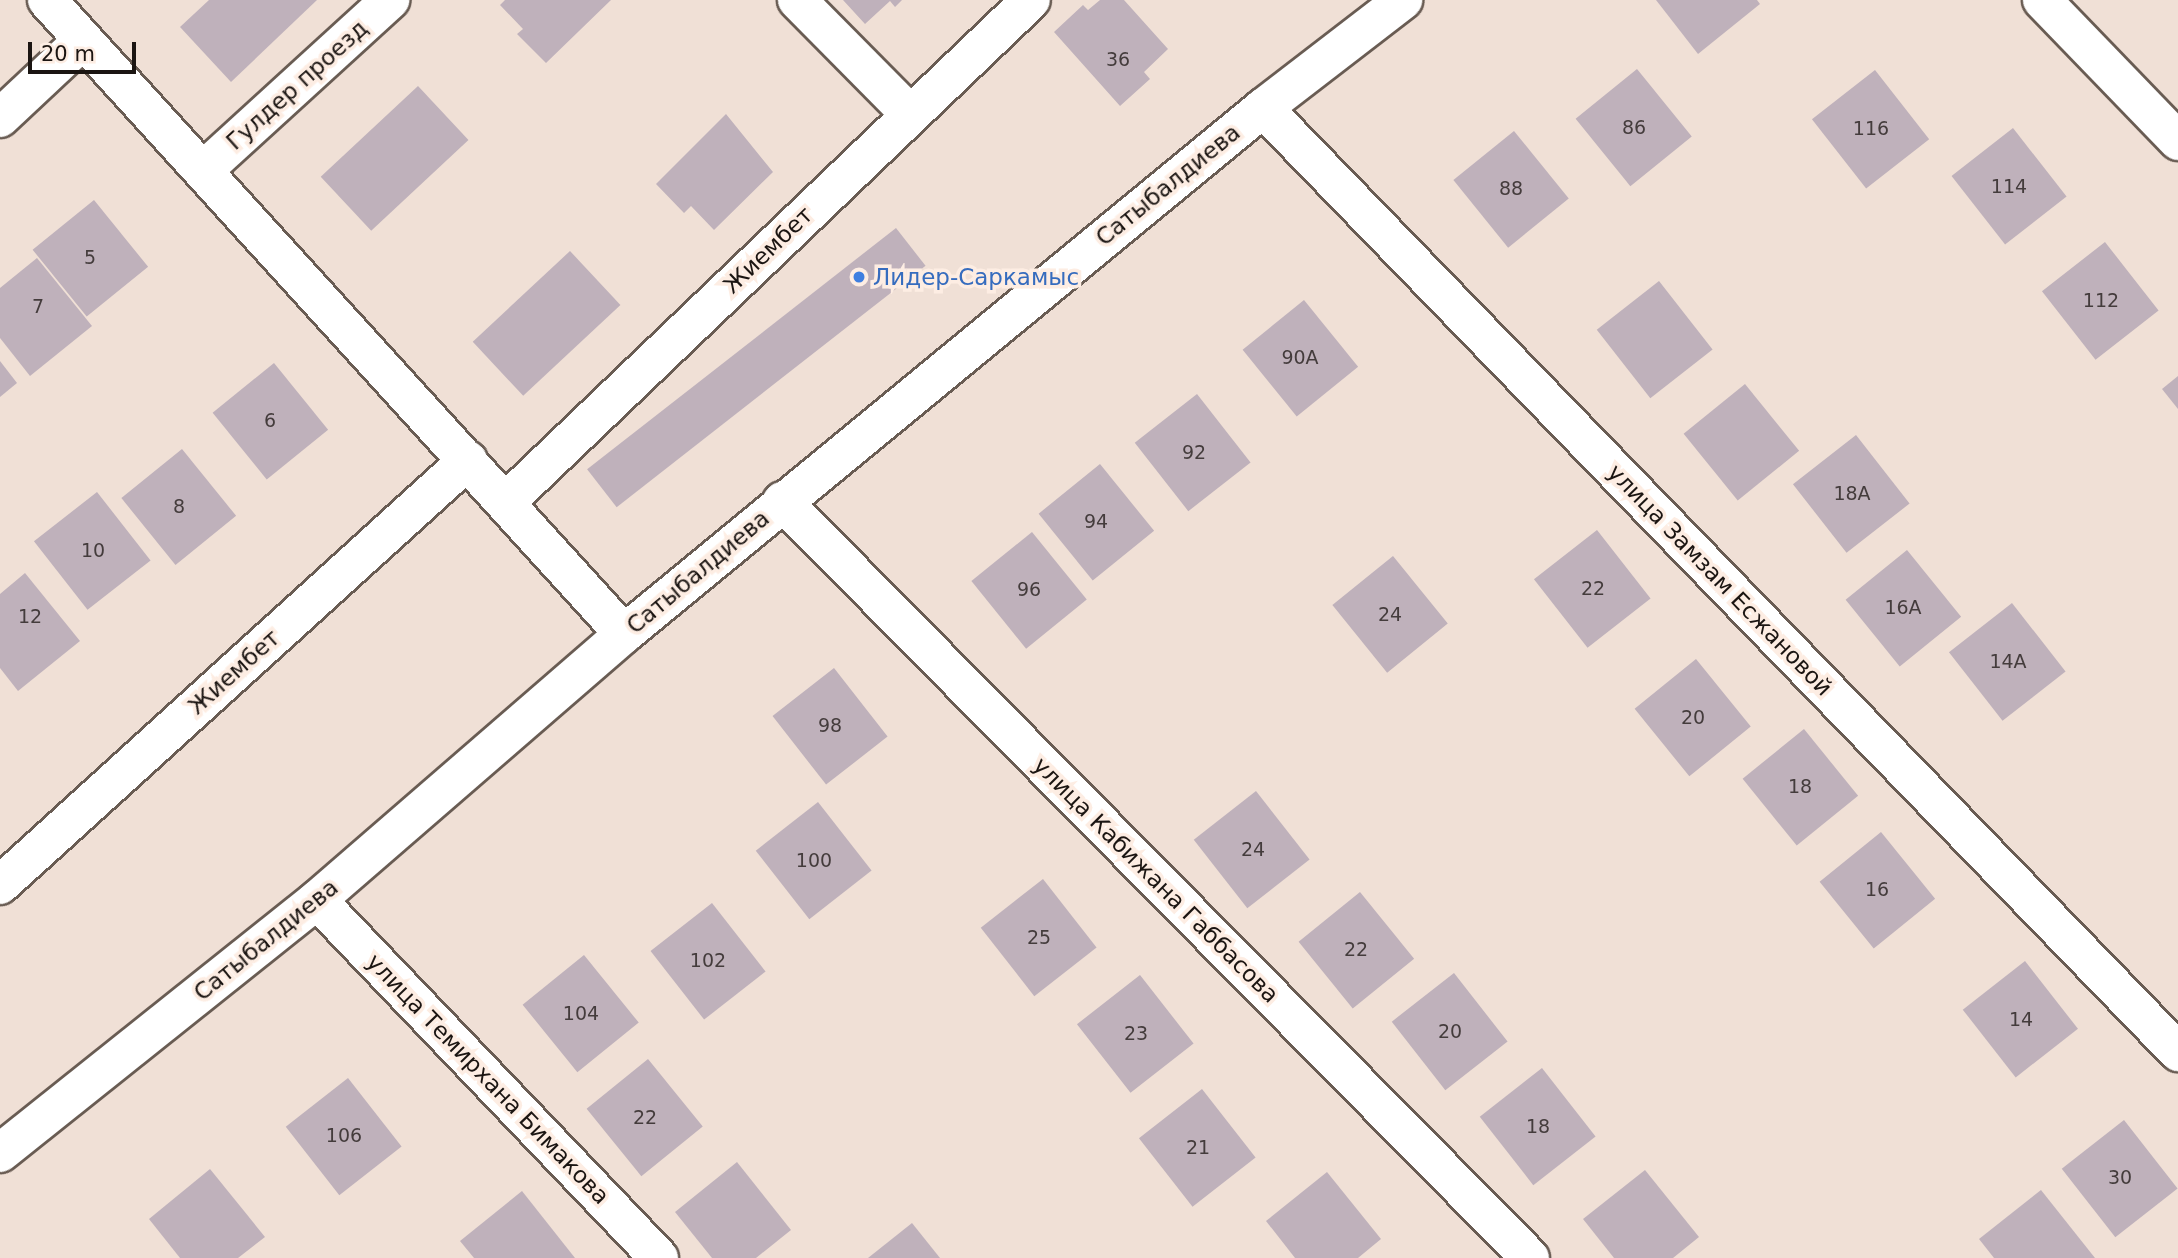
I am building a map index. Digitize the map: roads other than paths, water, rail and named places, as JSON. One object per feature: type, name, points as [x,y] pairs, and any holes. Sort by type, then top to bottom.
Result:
[{"type":"street","points":[[47,0],[82,41],[205,169],[624,634]]},
{"type":"street","name":"Гулдер проезд","points":[[205,169],[390,0]]},
{"type":"street","points":[[797,0],[910,114]]},
{"type":"street","name":"Жиембет","points":[[506,502],[1031,0]]},
{"type":"street","name":"Сатыбалдиева","points":[[0,1153],[317,900],[782,501],[1263,108],[1403,0]]},
{"type":"street","points":[[2042,0],[2178,141]]},
{"type":"street","points":[[0,118],[82,41]]},
{"type":"street","name":"улица Замзам Есжановой","points":[[1263,108],[2178,1052]]},
{"type":"street","name":"Жиембет","points":[[0,885],[468,460]]},
{"type":"street","name":"улица Кабижана Габбасова","points":[[782,501],[1530,1258]]},
{"type":"street","name":"улица Темирхана Бимакова","points":[[317,900],[659,1258]]},
{"type":"place","name":"Лидер-Саркамыс","points":[[859,277]]}]
